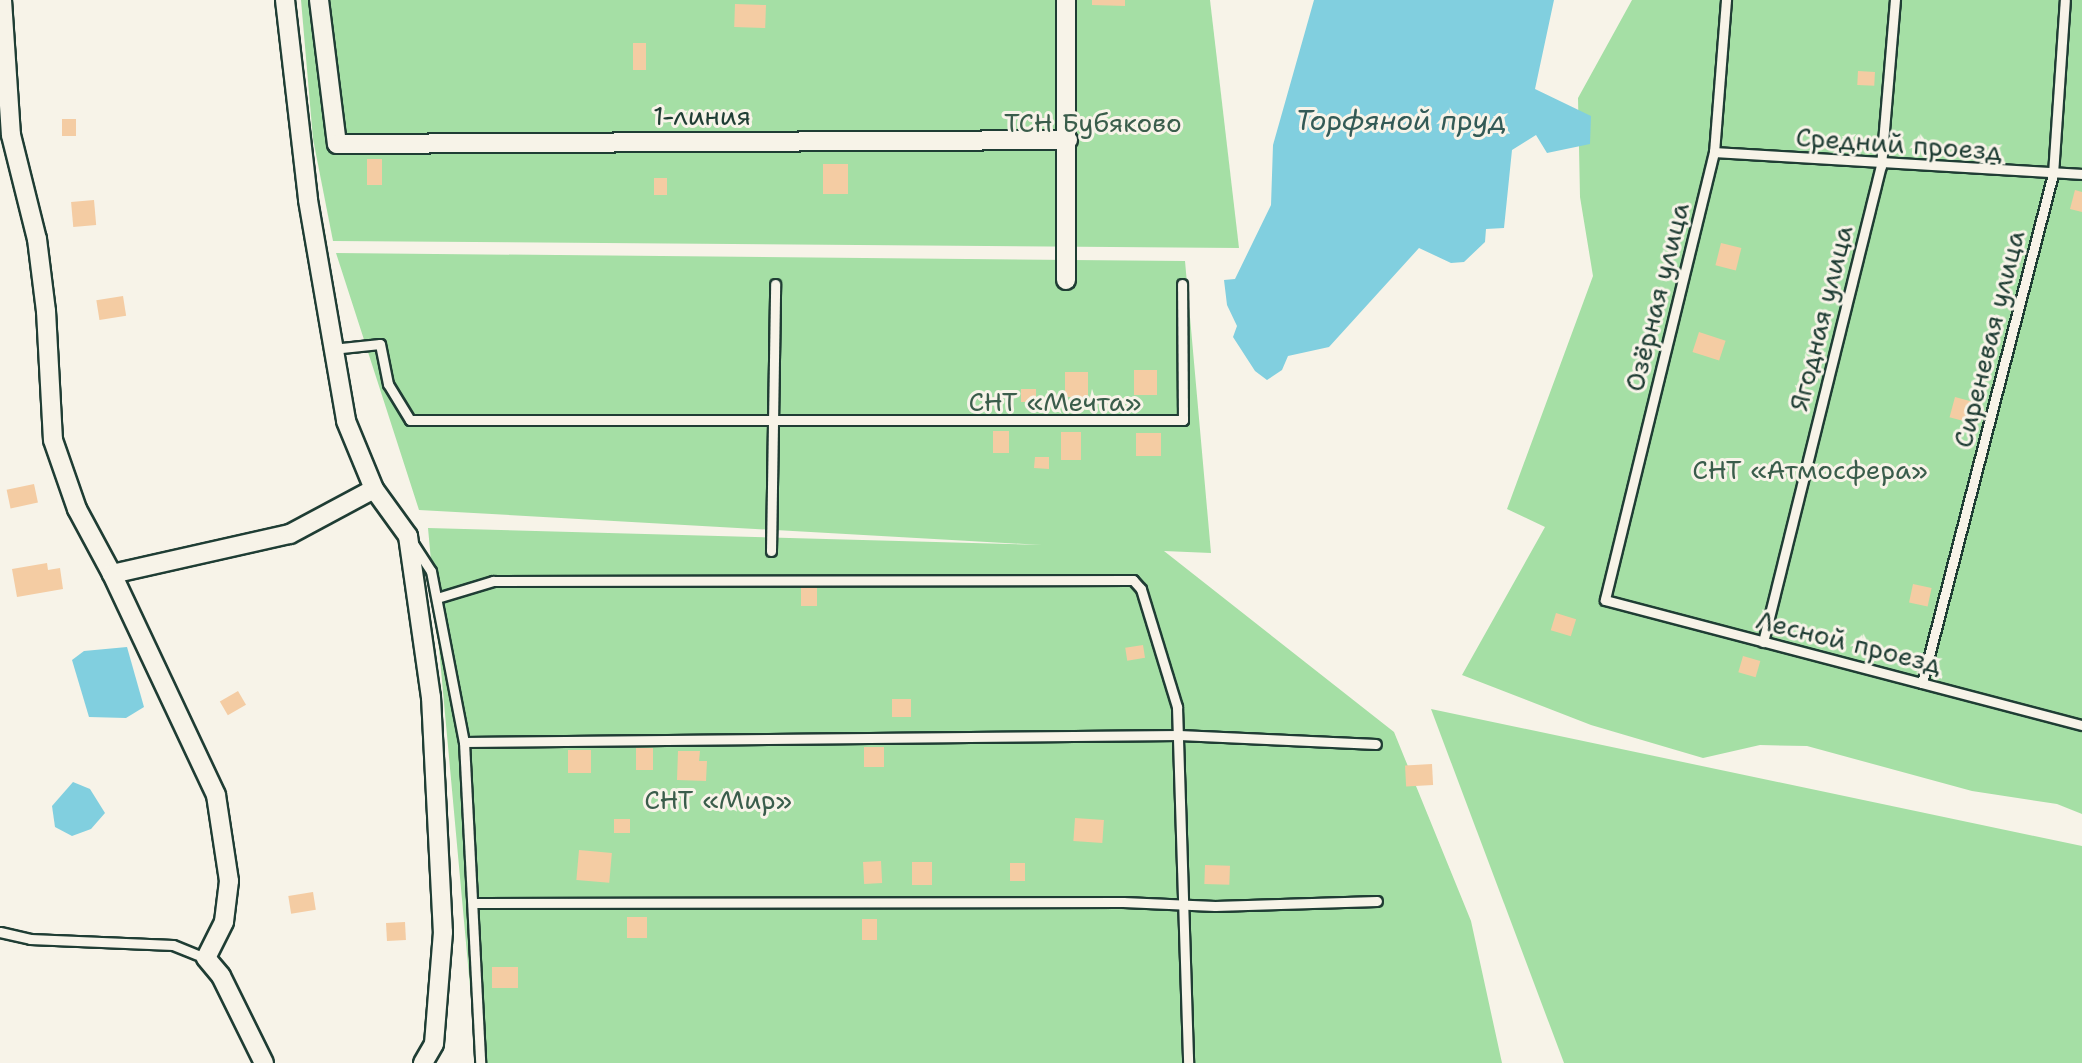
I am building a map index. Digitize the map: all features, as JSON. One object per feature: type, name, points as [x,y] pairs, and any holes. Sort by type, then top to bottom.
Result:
[{"type":"street","points":[[2,0],[11,135],[37,239],[46,311],[53,440],[77,509],[112,573],[164,695],[216,795],[229,881],[224,922],[206,958],[221,976],[264,1063]]},
{"type":"street","points":[[285,0],[306,186],[346,421],[374,489],[408,536],[431,697],[443,932],[434,1044],[423,1063]]},
{"type":"street","name":"1-линия","points":[[319,0],[337,144],[1068,139]]},
{"type":"street","points":[[1066,0],[1066,280]]},
{"type":"street","points":[[112,573],[290,534],[374,489]]},
{"type":"lane","name":"Озёрная улица","points":[[1605,600],[1714,152],[1726,0]]},
{"type":"lane","name":"Ягодная улица","points":[[1763,642],[1881,166],[1895,0]]},
{"type":"lane","name":"Сиреневая улица","points":[[1922,683],[2053,174],[2065,0]]},
{"type":"lane","name":"Средний проезд","points":[[1714,152],[1881,166],[2082,174]]},
{"type":"lane","points":[[771,551],[775,284]]},
{"type":"lane","points":[[332,349],[380,344],[388,384],[410,420],[1183,420],[1182,284]]},
{"type":"lane","points":[[408,536],[431,571],[464,742],[476,903],[481,1063]]},
{"type":"lane","points":[[437,598],[493,581],[1120,576],[1141,589],[1177,707],[1180,735],[1188,1063]]},
{"type":"lane","name":"Лесной проезд","points":[[1605,600],[2082,723]]},
{"type":"lane","points":[[464,742],[1180,735],[1377,744]]},
{"type":"lane","points":[[476,903],[1184,904],[1377,901]]},
{"type":"lane","points":[[0,932],[30,939],[173,945],[206,958]]},
{"type":"green space","name":"ТСН Бубяково","points":[[301,0],[1210,0],[1239,248],[333,241],[313,139]]},
{"type":"green space","name":"СНТ «Атмосфера»","points":[[1632,0],[2082,0],[2082,814],[2057,804],[1972,791],[1807,746],[1760,745],[1703,758],[1591,725],[1462,675],[1545,527],[1507,509],[1593,276],[1580,197],[1578,98]]},
{"type":"green space","name":"СНТ «Мир»","points":[[336,253],[1185,261],[1211,553],[1164,551],[1394,732],[1471,921],[1502,1063],[477,1063],[428,528],[1042,545],[419,510]]},
{"type":"green space","points":[[1431,709],[2082,846],[2082,1063],[1564,1063]]},
{"type":"water","name":"Торфяной пруд","points":[[1314,0],[1554,0],[1535,89],[1591,116],[1590,144],[1547,153],[1536,135],[1512,150],[1504,228],[1486,229],[1485,242],[1464,262],[1451,263],[1419,248],[1329,347],[1288,356],[1282,370],[1267,380],[1255,371],[1233,337],[1237,326],[1227,305],[1224,280],[1235,279],[1271,205],[1273,145]]},
{"type":"water","points":[[127,647],[144,707],[126,718],[89,717],[72,660],[84,651]]},
{"type":"water","points":[[73,782],[90,789],[105,813],[91,829],[72,836],[55,827],[52,806]]},
{"type":"building","points":[[1092,0],[1125,0],[1125,6],[1092,5]]},
{"type":"building","points":[[735,4],[766,5],[765,28],[734,27]]},
{"type":"building","points":[[633,43],[646,43],[646,70],[633,70]]},
{"type":"building","points":[[1858,71],[1875,72],[1874,86],[1857,85]]},
{"type":"building","points":[[62,119],[76,119],[76,136],[62,136]]},
{"type":"building","points":[[367,159],[382,159],[382,185],[367,185]]},
{"type":"building","points":[[823,164],[848,164],[848,194],[823,194]]},
{"type":"building","points":[[654,178],[667,178],[667,195],[654,195]]},
{"type":"building","points":[[2075,190],[2082,192],[2082,212],[2070,209]]},
{"type":"building","points":[[94,200],[96,225],[73,227],[71,202]]},
{"type":"building","points":[[1721,243],[1741,248],[1736,270],[1715,265]]},
{"type":"building","points":[[123,296],[126,316],[99,320],[96,300]]},
{"type":"building","points":[[1699,332],[1726,341],[1719,361],[1693,352]]},
{"type":"building","points":[[1134,370],[1157,370],[1157,395],[1134,395]]},
{"type":"building","points":[[1065,372],[1088,372],[1088,397],[1065,397]]},
{"type":"building","points":[[1021,389],[1036,389],[1036,402],[1021,402]]},
{"type":"building","points":[[1955,397],[1982,404],[1977,425],[1950,417]]},
{"type":"building","points":[[993,431],[1009,431],[1009,453],[993,453]]},
{"type":"building","points":[[1061,432],[1081,432],[1081,460],[1061,460]]},
{"type":"building","points":[[1136,433],[1161,433],[1161,456],[1136,456]]},
{"type":"building","points":[[1035,457],[1049,457],[1049,469],[1034,468]]},
{"type":"building","points":[[34,484],[38,503],[11,508],[7,490]]},
{"type":"building","points":[[47,563],[48,570],[60,568],[63,589],[17,597],[12,569]]},
{"type":"building","points":[[1913,584],[1932,588],[1928,607],[1909,603]]},
{"type":"building","points":[[801,587],[817,587],[817,606],[801,606]]},
{"type":"building","points":[[1556,613],[1576,619],[1571,636],[1551,630]]},
{"type":"building","points":[[1143,645],[1145,658],[1127,661],[1125,648]]},
{"type":"building","points":[[1743,656],[1760,661],[1756,677],[1738,672]]},
{"type":"building","points":[[238,691],[246,705],[228,715],[220,702]]},
{"type":"building","points":[[892,699],[911,699],[911,717],[892,717]]},
{"type":"building","points":[[864,747],[884,747],[884,767],[864,767]]},
{"type":"building","points":[[636,748],[653,748],[653,770],[636,770]]},
{"type":"building","points":[[568,750],[591,750],[591,773],[568,773]]},
{"type":"building","points":[[678,751],[700,751],[699,761],[707,761],[706,781],[677,780]]},
{"type":"building","points":[[1432,764],[1433,785],[1406,786],[1405,765]]},
{"type":"building","points":[[1075,818],[1104,820],[1102,843],[1073,841]]},
{"type":"building","points":[[614,819],[630,819],[630,833],[614,833]]},
{"type":"building","points":[[579,850],[612,853],[609,883],[576,880]]},
{"type":"building","points":[[881,861],[882,883],[864,884],[863,862]]},
{"type":"building","points":[[912,862],[932,862],[932,885],[912,885]]},
{"type":"building","points":[[1010,863],[1025,863],[1025,881],[1010,881]]},
{"type":"building","points":[[1205,865],[1230,866],[1229,885],[1204,884]]},
{"type":"building","points":[[313,892],[316,910],[291,914],[288,896]]},
{"type":"building","points":[[627,917],[647,917],[647,938],[627,938]]},
{"type":"building","points":[[862,919],[877,919],[877,940],[862,940]]},
{"type":"building","points":[[405,922],[406,940],[387,941],[386,923]]},
{"type":"building","points":[[492,967],[518,967],[518,988],[492,988]]},
{"type":"park label","name":"СНТ «Мечта»","points":[[1055,402]]}]
